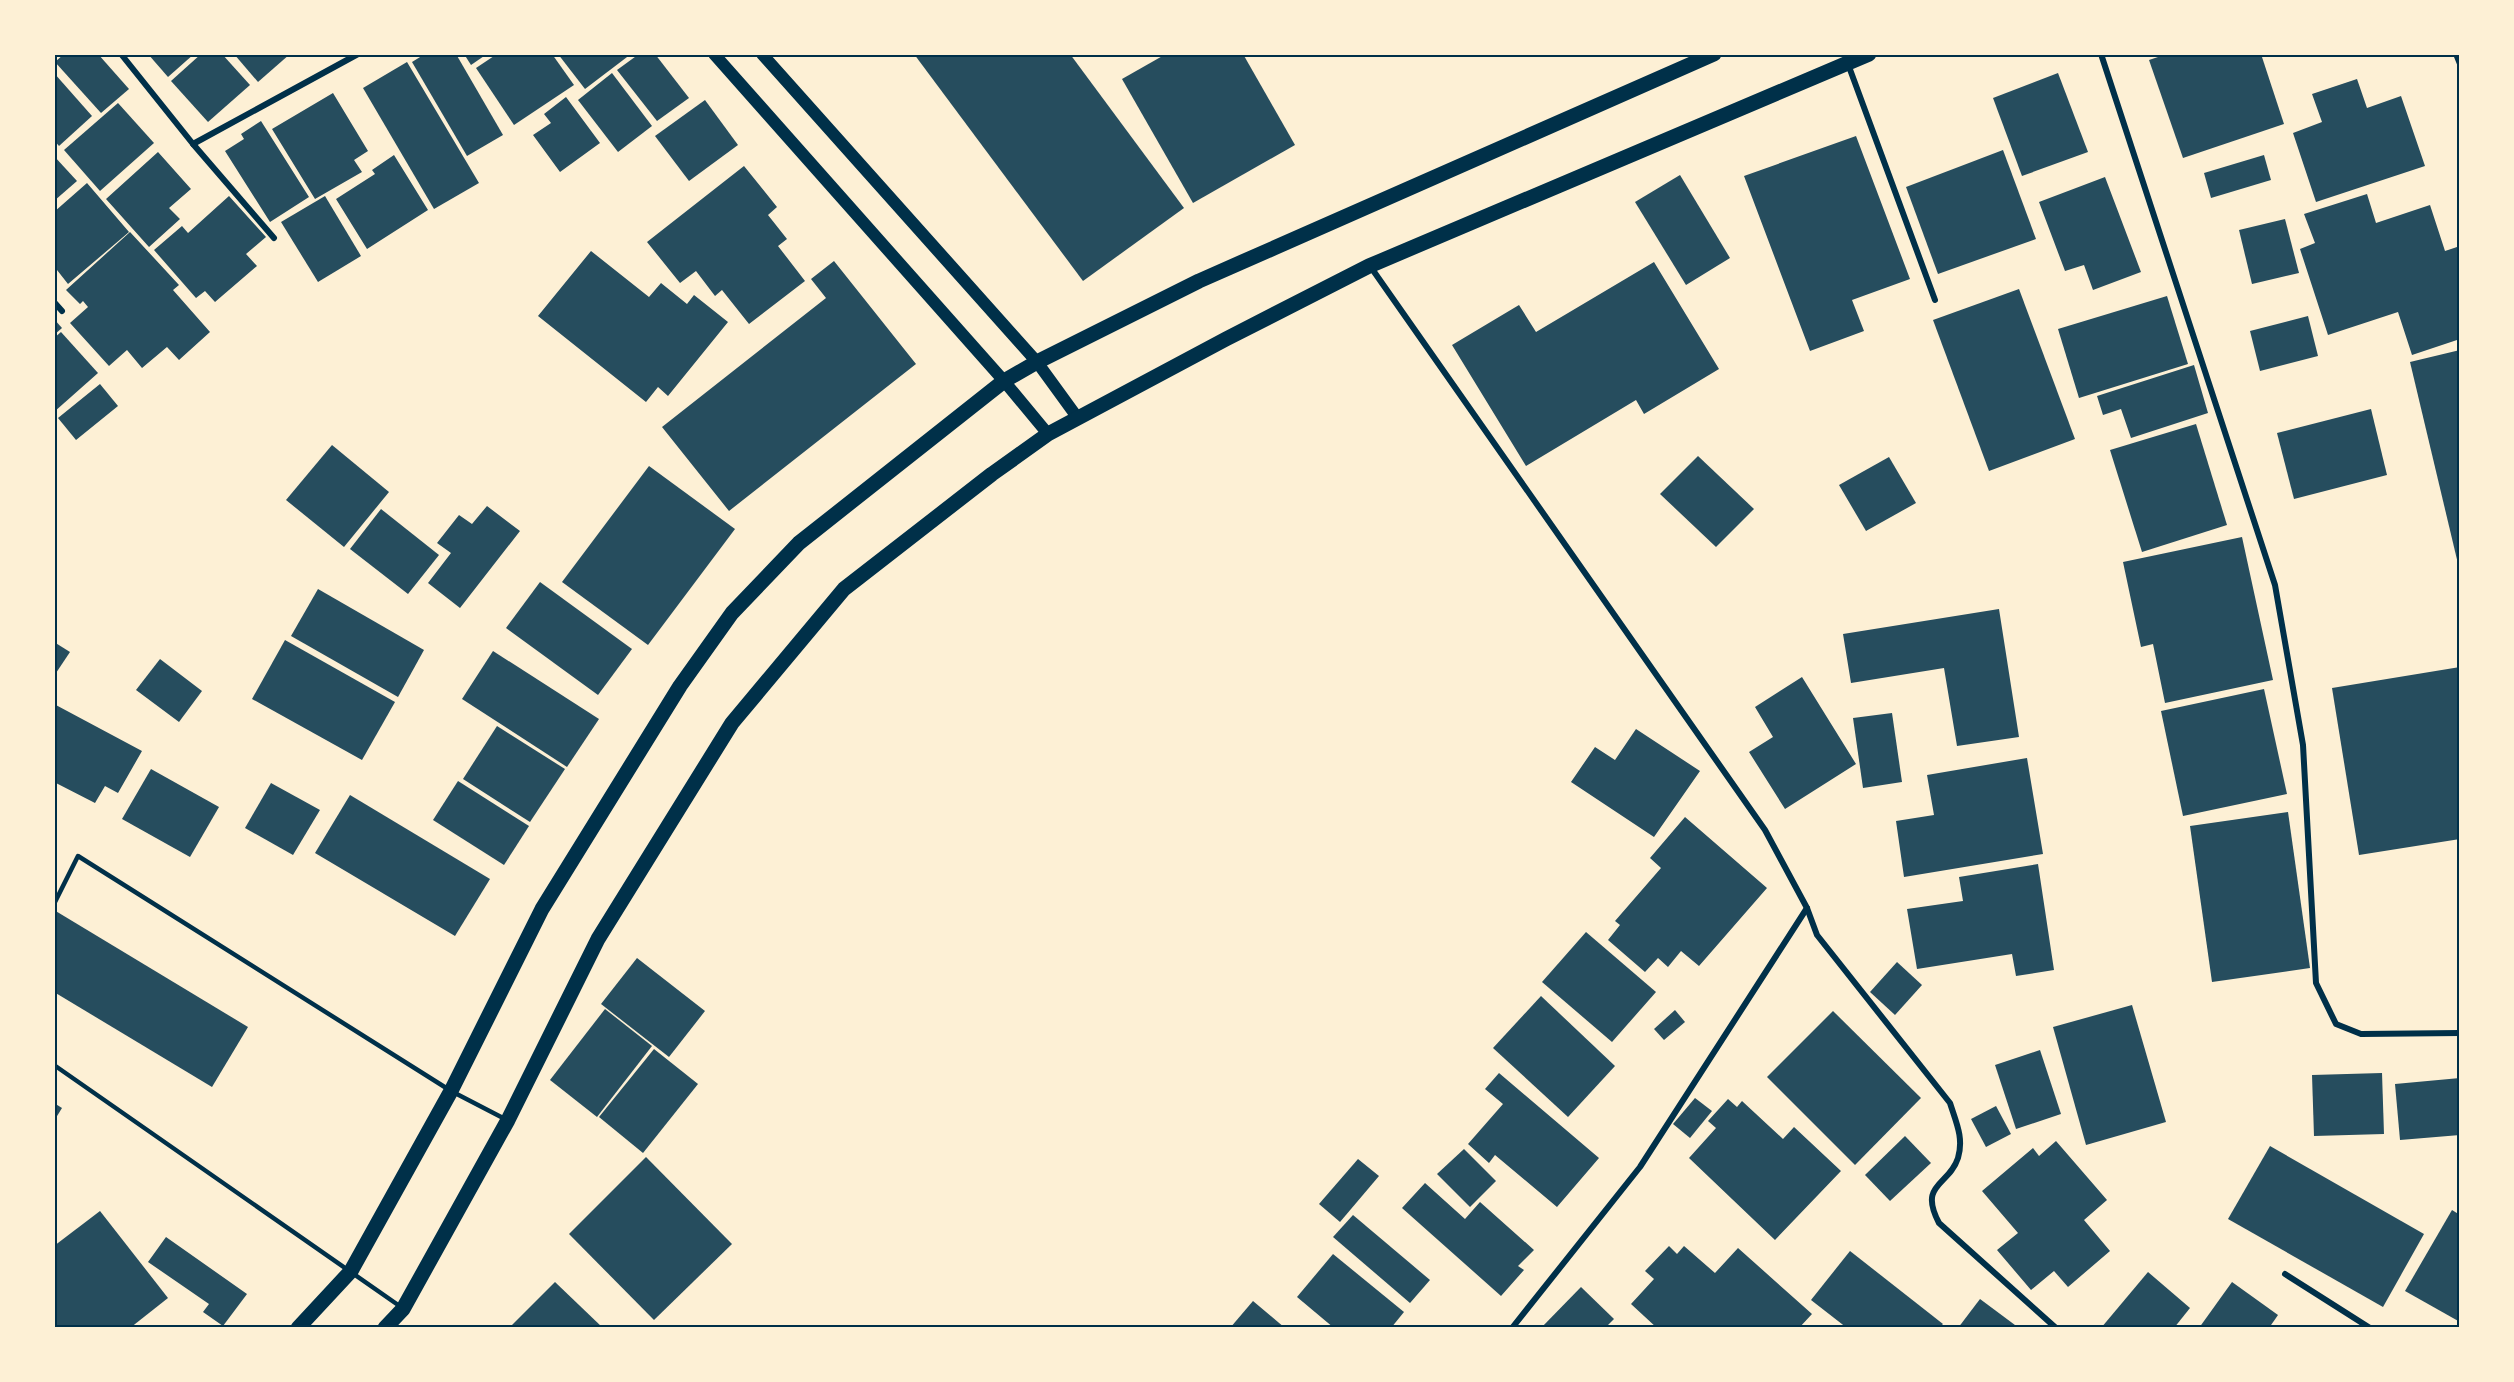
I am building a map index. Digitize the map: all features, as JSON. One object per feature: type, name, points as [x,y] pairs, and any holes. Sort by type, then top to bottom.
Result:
[{"type":"main road","points":[[714,54],[1004,381],[1048,434]]},
{"type":"main road","points":[[762,54],[1037,362],[1077,417]]},
{"type":"main road","points":[[298,1328],[351,1271],[451,1090],[542,909],[680,686],[732,613],[799,543],[1004,381],[1037,362],[1199,281],[1714,54]]},
{"type":"main road","points":[[385,1328],[403,1309],[508,1120],[598,939],[732,723],[844,589],[992,474],[1048,434],[1077,417],[1370,266],[1869,54]]},
{"type":"street","points":[[120,54],[274,238]]},
{"type":"street","points":[[193,144],[358,54]]},
{"type":"street","points":[[2101,54],[2276,585],[2303,745],[2316,983],[2336,1024],[2361,1034],[2460,1033]]},
{"type":"street","points":[[2456,54],[2460,64]]},
{"type":"street","points":[[1848,63],[1935,300]]},
{"type":"street","points":[[1370,266],[1765,830],[1807,908],[1817,935],[1950,1103],[1961,1136],[1958,1159],[1933,1191],[1932,1209],[1939,1223],[2056,1328]]},
{"type":"street","points":[[54,302],[62,311]]},
{"type":"street","points":[[1512,1328],[1640,1167],[1807,908]]},
{"type":"street","points":[[2285,1274],[2370,1328]]},
{"type":"lane","points":[[54,904],[78,856],[451,1090],[508,1120]]},
{"type":"lane","points":[[54,1065],[403,1309]]},
{"type":"building","points":[[64,54],[98,54],[129,89],[101,113],[55,62]]},
{"type":"building","points":[[148,54],[194,54],[168,77]]},
{"type":"building","points":[[201,54],[222,54],[250,85],[208,122],[171,81]]},
{"type":"building","points":[[234,54],[290,54],[258,82]]},
{"type":"building","points":[[425,54],[456,54],[503,135],[467,156],[412,62]]},
{"type":"building","points":[[464,54],[487,54],[471,65]]},
{"type":"building","points":[[497,54],[552,54],[574,85],[514,125],[476,68]]},
{"type":"building","points":[[558,54],[631,54],[585,89]]},
{"type":"building","points":[[639,54],[655,54],[689,98],[657,121],[617,70]]},
{"type":"building","points":[[914,54],[1070,54],[1184,208],[1083,281]]},
{"type":"building","points":[[1166,54],[1243,54],[1295,145],[1193,203],[1122,79]]},
{"type":"building","points":[[2167,54],[2261,54],[2284,124],[2183,158],[2149,60]]},
{"type":"building","points":[[407,62],[479,183],[434,209],[363,88]]},
{"type":"building","points":[[54,73],[92,116],[59,146],[54,140]]},
{"type":"building","points":[[612,73],[652,126],[618,152],[578,100]]},
{"type":"building","points":[[2058,73],[2088,152],[2022,176],[1993,98]]},
{"type":"building","points":[[2357,79],[2367,108],[2401,96],[2425,166],[2316,202],[2293,133],[2322,122],[2312,94]]},
{"type":"building","points":[[333,93],[368,151],[354,160],[362,172],[315,199],[272,129]]},
{"type":"building","points":[[566,97],[600,143],[560,172],[533,135],[551,123],[544,114]]},
{"type":"building","points":[[705,100],[738,145],[689,181],[655,136]]},
{"type":"building","points":[[118,103],[154,143],[100,191],[64,150]]},
{"type":"building","points":[[261,121],[309,197],[270,222],[225,151],[244,139],[241,134]]},
{"type":"building","points":[[1856,136],[1910,279],[1852,300],[1864,331],[1810,351],[1744,176]]},
{"type":"building","points":[[2003,150],[2036,239],[1938,274],[1906,187]]},
{"type":"building","points":[[158,152],[191,189],[169,208],[180,219],[149,247],[106,199]]},
{"type":"building","points":[[394,155],[428,210],[367,249],[336,199],[375,174],[372,170]]},
{"type":"building","points":[[2264,155],[2271,180],[2211,198],[2204,173]]},
{"type":"building","points":[[54,156],[77,181],[54,201]]},
{"type":"building","points":[[744,166],[777,207],[768,215],[787,239],[778,246],[805,281],[749,324],[722,290],[715,296],[696,271],[680,283],[647,242]]},
{"type":"building","points":[[1680,175],[1730,258],[1686,285],[1635,202]]},
{"type":"building","points":[[2105,177],[2141,272],[2093,290],[2084,265],[2065,271],[2039,202]]},
{"type":"building","points":[[87,183],[129,232],[68,284],[57,270],[54,273],[54,212]]},
{"type":"building","points":[[2367,194],[2376,223],[2430,205],[2445,251],[2460,246],[2460,339],[2412,355],[2398,312],[2328,335],[2300,249],[2315,243],[2304,214]]},
{"type":"building","points":[[229,196],[266,237],[246,254],[257,266],[215,302],[205,291],[196,298],[154,250],[182,226],[188,233]]},
{"type":"building","points":[[325,196],[361,256],[318,282],[281,222]]},
{"type":"building","points":[[2285,219],[2299,273],[2252,284],[2239,230]]},
{"type":"building","points":[[130,232],[179,285],[173,290],[210,332],[179,360],[167,347],[142,368],[127,350],[109,366],[70,323],[88,307],[83,301],[80,304],[66,290]]},
{"type":"building","points":[[591,251],[649,297],[661,283],[687,304],[694,295],[728,322],[668,396],[658,387],[646,402],[538,316]]},
{"type":"building","points":[[834,261],[916,364],[729,511],[662,427],[826,298],[811,279]]},
{"type":"building","points":[[1654,262],[1719,369],[1644,414],[1636,400],[1526,466],[1452,345],[1519,305],[1536,332]]},
{"type":"building","points":[[2019,289],[2075,439],[1989,471],[1933,320]]},
{"type":"building","points":[[2167,296],[2188,364],[2079,398],[2058,329]]},
{"type":"building","points":[[2308,316],[2318,356],[2260,371],[2250,331]]},
{"type":"building","points":[[54,319],[62,328],[54,335]]},
{"type":"building","points":[[61,332],[98,373],[54,412],[54,338]]},
{"type":"building","points":[[2460,350],[2460,568],[2459,568],[2410,362]]},
{"type":"building","points":[[2194,365],[2208,413],[2131,438],[2121,409],[2103,415],[2097,396]]},
{"type":"building","points":[[100,384],[118,406],[76,440],[58,418]]},
{"type":"building","points":[[2371,409],[2387,475],[2294,499],[2277,433]]},
{"type":"building","points":[[2196,424],[2227,525],[2142,552],[2110,450]]},
{"type":"building","points":[[332,445],[389,492],[344,547],[286,500]]},
{"type":"building","points":[[1698,456],[1754,509],[1716,547],[1660,494]]},
{"type":"building","points":[[1889,457],[1916,503],[1866,531],[1839,485]]},
{"type":"building","points":[[649,466],[735,529],[648,645],[562,582]]},
{"type":"building","points":[[487,506],[520,531],[460,608],[428,583],[451,553],[437,543],[459,515],[472,524]]},
{"type":"building","points":[[381,509],[439,555],[408,594],[350,549]]},
{"type":"building","points":[[2242,537],[2273,680],[2165,703],[2153,644],[2141,647],[2123,562]]},
{"type":"building","points":[[540,582],[632,649],[598,695],[506,628]]},
{"type":"building","points":[[318,589],[424,650],[398,697],[291,636]]},
{"type":"building","points":[[1999,609],[2019,737],[1957,746],[1944,668],[1851,683],[1843,634]]},
{"type":"building","points":[[285,640],[395,702],[362,760],[252,699]]},
{"type":"building","points":[[54,642],[70,652],[54,676]]},
{"type":"building","points":[[493,651],[599,719],[567,767],[462,699]]},
{"type":"building","points":[[160,659],[202,691],[179,722],[136,690]]},
{"type":"building","points":[[2460,667],[2460,839],[2359,855],[2332,688]]},
{"type":"building","points":[[1802,677],[1856,764],[1785,809],[1749,752],[1773,737],[1755,707]]},
{"type":"building","points":[[2264,689],[2287,794],[2183,816],[2161,711]]},
{"type":"building","points":[[54,704],[142,751],[118,793],[105,786],[95,803],[54,782]]},
{"type":"building","points":[[1892,713],[1902,782],[1863,788],[1853,718]]},
{"type":"building","points":[[497,726],[565,769],[530,822],[463,779]]},
{"type":"building","points":[[1636,729],[1700,771],[1654,837],[1571,782],[1595,747],[1615,760]]},
{"type":"building","points":[[2027,758],[2043,854],[1904,877],[1896,821],[1934,815],[1927,775]]},
{"type":"building","points":[[151,769],[219,807],[190,857],[122,819]]},
{"type":"building","points":[[458,781],[529,826],[504,865],[433,820]]},
{"type":"building","points":[[271,783],[320,810],[293,855],[245,828]]},
{"type":"building","points":[[350,795],[490,879],[455,936],[315,853]]},
{"type":"building","points":[[2288,812],[2310,968],[2212,982],[2190,826]]},
{"type":"building","points":[[1685,817],[1767,888],[1699,966],[1681,951],[1668,967],[1658,958],[1645,972],[1608,940],[1620,925],[1615,921],[1661,868],[1650,858]]},
{"type":"building","points":[[2038,864],[2054,970],[2016,976],[2012,954],[1917,969],[1907,909],[1963,901],[1959,877]]},
{"type":"building","points":[[54,910],[248,1027],[212,1087],[54,992]]},
{"type":"building","points":[[1586,932],[1656,992],[1612,1042],[1542,982]]},
{"type":"building","points":[[637,958],[705,1011],[669,1057],[601,1004]]},
{"type":"building","points":[[1897,962],[1922,985],[1895,1015],[1870,992]]},
{"type":"building","points":[[1541,996],[1615,1066],[1568,1117],[1493,1048]]},
{"type":"building","points":[[2132,1005],[2166,1122],[2086,1145],[2053,1027]]},
{"type":"building","points":[[605,1009],[652,1046],[597,1117],[550,1080]]},
{"type":"building","points":[[1675,1010],[1685,1022],[1664,1040],[1654,1029]]},
{"type":"building","points":[[1833,1011],[1921,1098],[1855,1165],[1767,1077]]},
{"type":"building","points":[[654,1049],[698,1084],[643,1153],[599,1117]]},
{"type":"building","points":[[2040,1050],[2061,1114],[2016,1129],[1995,1065]]},
{"type":"building","points":[[1499,1073],[1599,1158],[1557,1207],[1495,1155],[1489,1163],[1468,1144],[1503,1104],[1485,1089]]},
{"type":"building","points":[[2382,1073],[2384,1134],[2314,1136],[2312,1075]]},
{"type":"building","points":[[2460,1078],[2460,1135],[2400,1140],[2395,1084]]},
{"type":"building","points":[[1695,1098],[1712,1111],[1690,1138],[1673,1124]]},
{"type":"building","points":[[1728,1099],[1737,1107],[1742,1101],[1783,1139],[1794,1127],[1841,1171],[1775,1240],[1689,1158],[1716,1128],[1708,1121]]},
{"type":"building","points":[[54,1103],[62,1108],[54,1121]]},
{"type":"building","points":[[1996,1106],[2011,1134],[1986,1147],[1971,1119]]},
{"type":"building","points":[[1905,1136],[1931,1163],[1890,1201],[1865,1175]]},
{"type":"building","points":[[2056,1141],[2107,1200],[2084,1220],[2110,1251],[2068,1287],[2054,1271],[2031,1290],[1997,1250],[2018,1233],[1982,1191],[2033,1148],[2039,1156]]},
{"type":"building","points":[[2270,1146],[2424,1234],[2383,1307],[2228,1219]]},
{"type":"building","points":[[1464,1149],[1496,1181],[1470,1207],[1437,1174]]},
{"type":"building","points":[[646,1157],[732,1244],[654,1320],[569,1234]]},
{"type":"building","points":[[1358,1159],[1379,1176],[1340,1222],[1319,1204]]},
{"type":"building","points":[[1425,1183],[1465,1219],[1480,1202],[1534,1250],[1518,1266],[1524,1270],[1501,1296],[1402,1208]]},
{"type":"building","points":[[2452,1210],[2460,1215],[2460,1322],[2405,1291]]},
{"type":"building","points":[[100,1211],[168,1298],[130,1328],[54,1328],[54,1246]]},
{"type":"building","points":[[1353,1215],[1430,1280],[1410,1303],[1333,1237]]},
{"type":"building","points":[[166,1237],[247,1294],[223,1326],[203,1312],[209,1304],[148,1262]]},
{"type":"building","points":[[1669,1246],[1677,1254],[1684,1246],[1715,1273],[1738,1248],[1812,1314],[1799,1328],[1657,1328],[1631,1304],[1654,1279],[1645,1271]]},
{"type":"building","points":[[1850,1251],[1943,1324],[1939,1328],[1847,1328],[1811,1300]]},
{"type":"building","points":[[1333,1254],[1404,1312],[1391,1328],[1334,1328],[1297,1297]]},
{"type":"building","points":[[2148,1272],[2190,1308],[2174,1328],[2101,1328]]},
{"type":"building","points":[[555,1282],[603,1328],[509,1328]]},
{"type":"building","points":[[2232,1282],[2278,1315],[2269,1328],[2199,1328]]},
{"type":"building","points":[[1581,1287],[1614,1319],[1605,1328],[1541,1328]]},
{"type":"building","points":[[1980,1299],[2019,1328],[1958,1328]]},
{"type":"building","points":[[1253,1301],[1285,1328],[1230,1328]]}]
